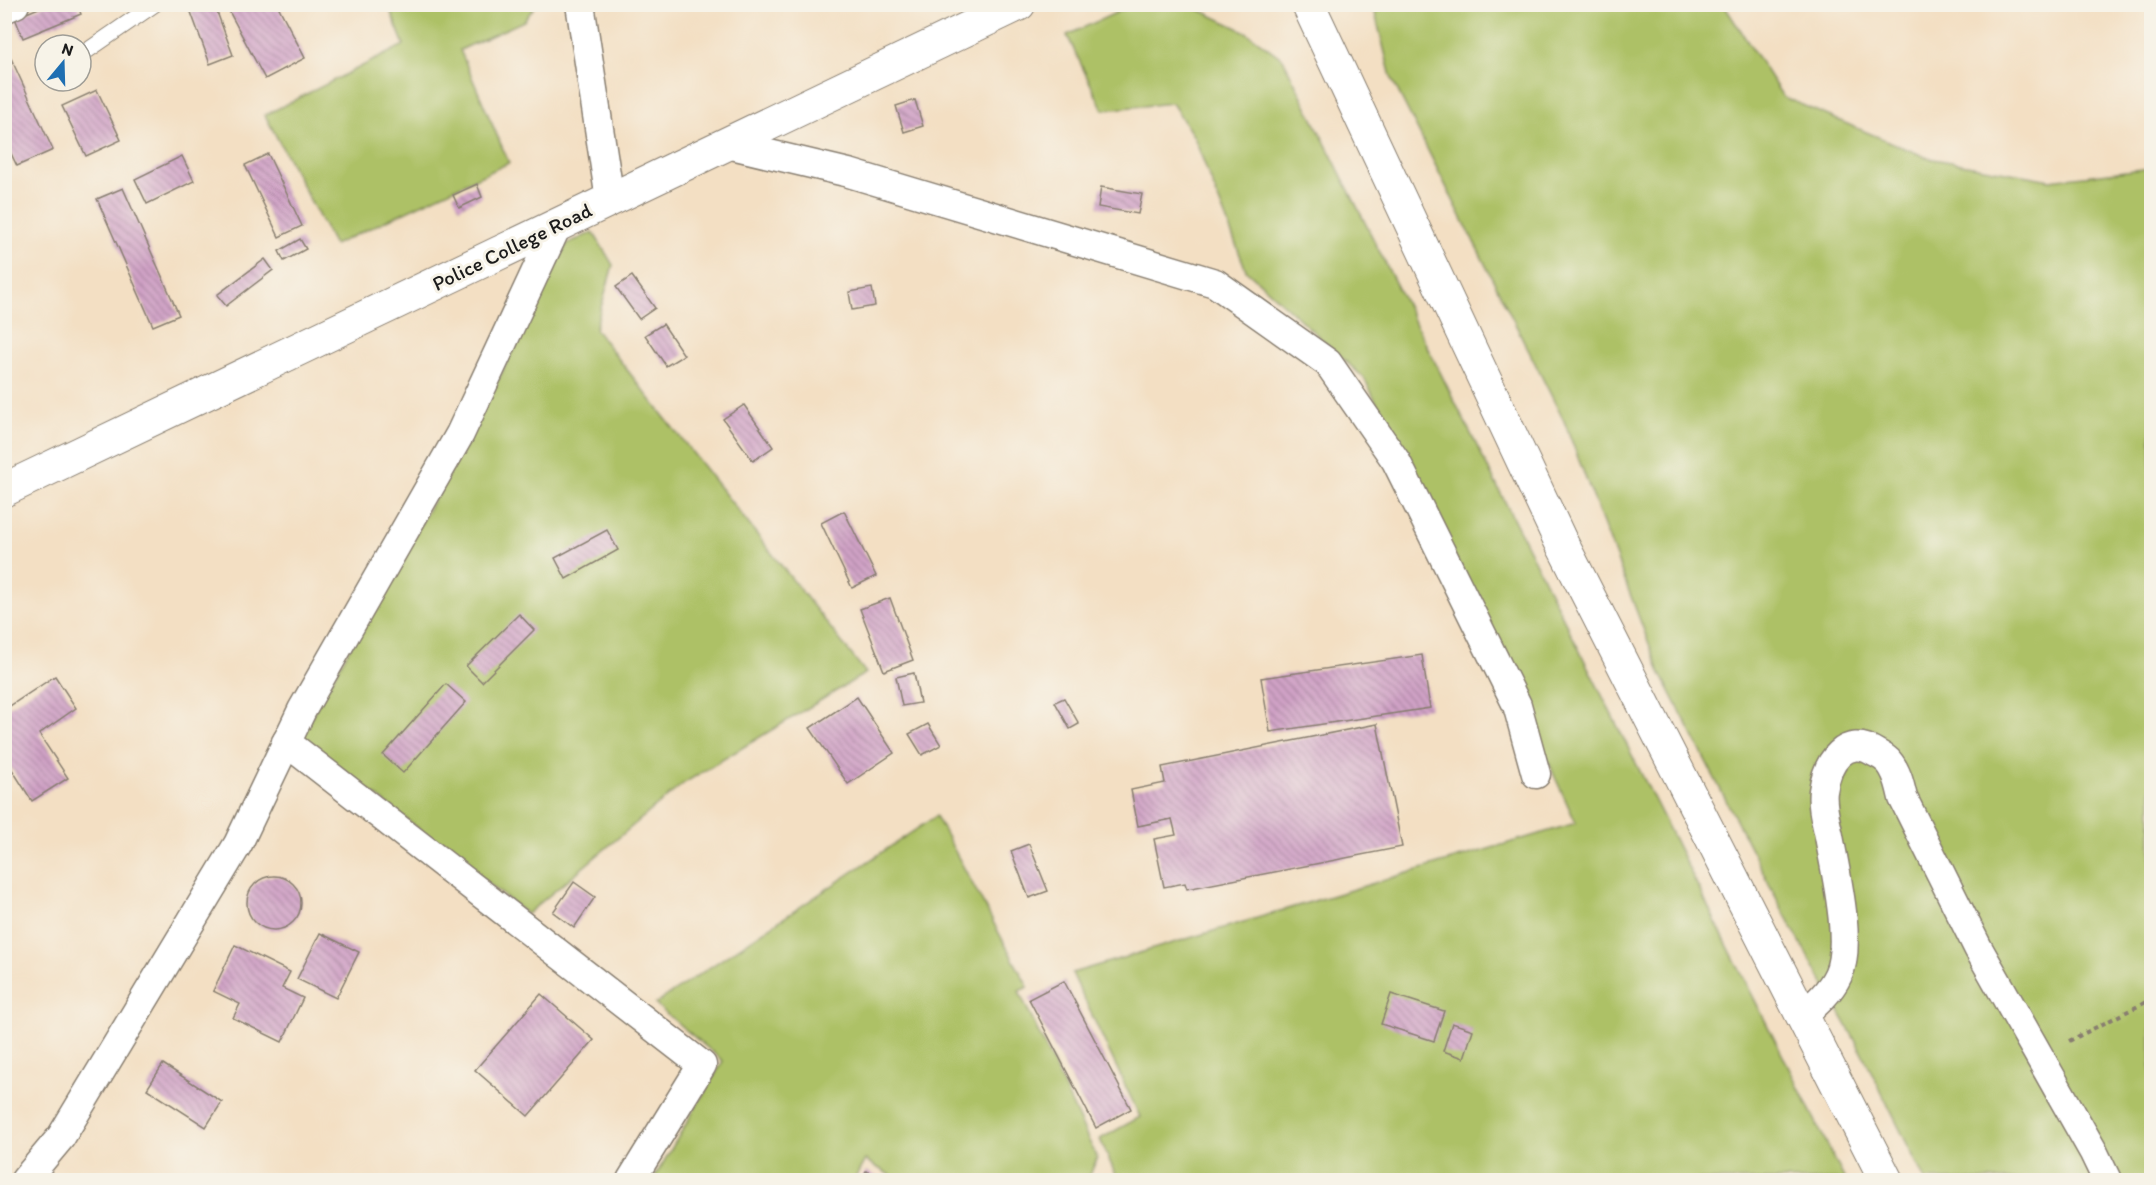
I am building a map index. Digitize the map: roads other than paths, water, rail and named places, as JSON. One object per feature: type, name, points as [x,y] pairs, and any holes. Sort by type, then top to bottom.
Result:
[{"type":"street","points":[[4,9],[15,4]]},
{"type":"street","points":[[580,4],[610,200]]},
{"type":"street","name":"Police College Road","points":[[4,490],[727,144],[975,15],[1019,4]]},
{"type":"street","points":[[1308,4],[1560,540],[1886,1180]]},
{"type":"street","points":[[727,144],[849,173],[1215,283],[1328,363],[1400,471],[1517,705],[1536,774]]},
{"type":"street","points":[[25,1180],[61,1137],[238,844],[302,710],[460,434],[557,226]]},
{"type":"street","points":[[286,742],[702,1065],[631,1180]]},
{"type":"street","points":[[1802,1016],[1823,998],[1839,974],[1843,950],[1842,911],[1822,792],[1832,763],[1840,752],[1852,746],[1869,748],[1887,760],[1898,778],[1903,798],[1978,948],[2107,1180]]},
{"type":"lane","points":[[93,47],[155,4]]}]
